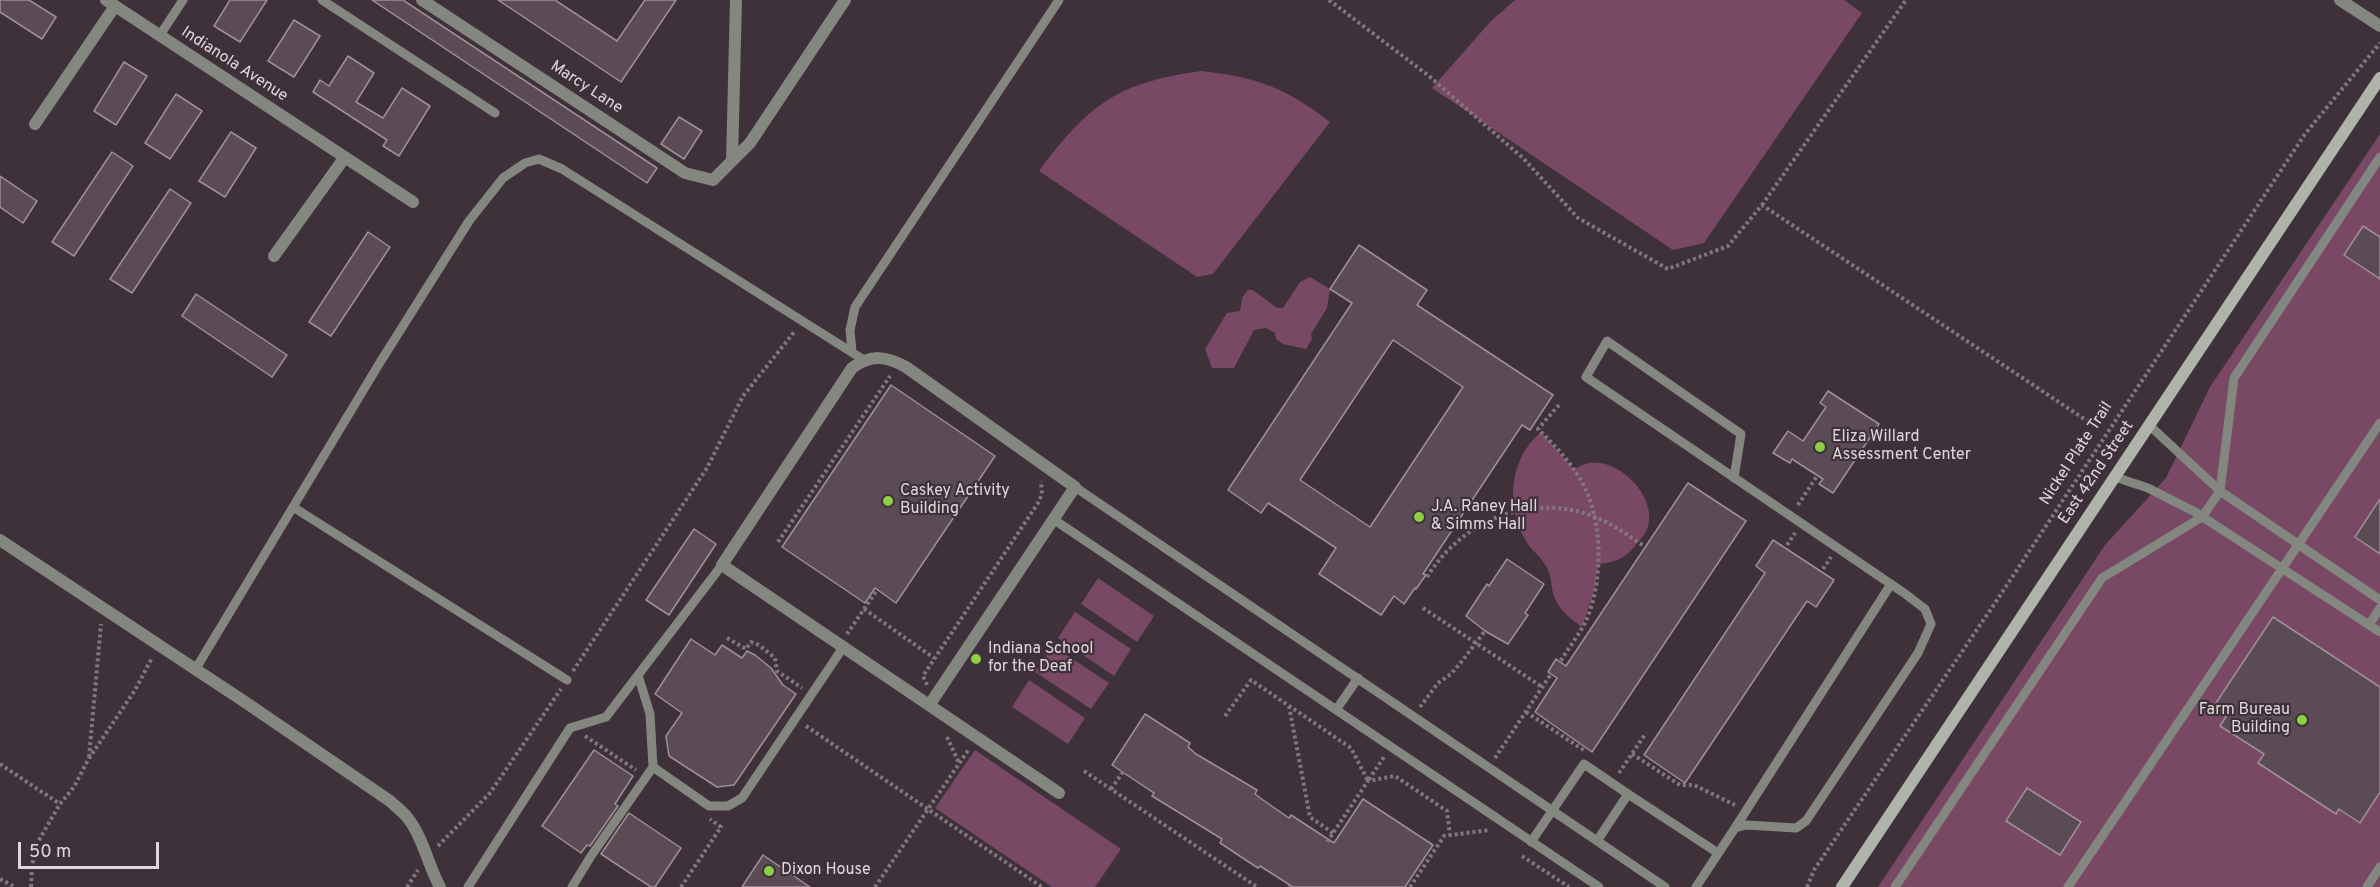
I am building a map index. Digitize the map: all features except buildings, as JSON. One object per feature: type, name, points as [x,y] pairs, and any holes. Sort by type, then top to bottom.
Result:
[{"type":"street","name":"Marcy Lane","points":[[422,0],[685,173],[713,180],[750,143],[845,0]]},
{"type":"street","points":[[732,162],[736,0]]},
{"type":"street","points":[[2340,0],[2380,26]]},
{"type":"street","name":"Indianola Avenue","points":[[110,3],[413,202]]},
{"type":"street","points":[[34,124],[110,3]]},
{"type":"street","name":"East 42nd Street","points":[[1842,887],[2380,78]]},
{"type":"street","points":[[274,256],[345,157]]},
{"type":"street","points":[[932,703],[1075,487],[906,367],[890,358],[864,360],[852,368],[722,565],[932,703],[1059,793]]},
{"type":"street","points":[[0,540],[390,801],[408,818],[419,837],[440,887]]},
{"type":"lane","points":[[160,35],[183,0]]},
{"type":"lane","points":[[322,0],[495,113]]},
{"type":"lane","points":[[852,352],[850,330],[855,307],[1059,0]]},
{"type":"lane","points":[[1895,887],[2102,578],[2202,517],[2220,491],[2234,378],[2380,157]]},
{"type":"lane","points":[[195,670],[469,221],[503,178],[525,163],[539,159],[562,169],[864,360]]},
{"type":"lane","points":[[1734,478],[1741,434],[1607,341],[1586,377],[1734,478],[1891,584],[1925,609],[1931,624],[1918,653],[1806,821],[1796,828],[1746,825],[1735,828]]},
{"type":"lane","points":[[2068,887],[2380,423]]},
{"type":"lane","points":[[2149,425],[2220,491],[2380,600]]},
{"type":"lane","points":[[2115,477],[2148,489],[2202,517],[2380,632]]},
{"type":"lane","points":[[1075,487],[1665,887]]},
{"type":"lane","points":[[293,507],[567,680]]},
{"type":"lane","points":[[1053,519],[1599,887]]},
{"type":"lane","points":[[468,887],[570,728],[606,717],[722,565]]},
{"type":"lane","points":[[1696,887],[1891,584]]},
{"type":"lane","points":[[2369,625],[2380,608]]},
{"type":"lane","points":[[653,766],[709,806],[728,806],[742,798],[842,645]]},
{"type":"lane","points":[[572,887],[653,766],[651,714],[638,675]]},
{"type":"lane","points":[[1336,710],[1358,678]]},
{"type":"lane","points":[[1531,842],[1584,764],[1718,853]]},
{"type":"lane","points":[[1597,841],[1628,794]]},
{"type":"lane","points":[[2367,887],[2380,867]]},
{"type":"path","points":[[1329,0],[1429,76],[1524,159],[1578,218],[1668,269],[1728,246],[1762,205],[1906,0]]},
{"type":"path","name":"Nickel Plate Trail","points":[[1807,887],[1814,870],[1986,616],[2305,134],[2380,43]]},
{"type":"path","points":[[1762,205],[2101,430]]},
{"type":"path","points":[[407,887],[426,858],[490,793],[707,468],[743,396],[803,321]]},
{"type":"path","points":[[778,542],[890,375],[900,382]]},
{"type":"path","points":[[1559,405],[1538,429],[1577,473],[1594,517],[1599,560],[1595,588],[1585,623],[1560,662]]},
{"type":"path","points":[[932,703],[923,676],[1038,503],[1042,494],[1039,475]]},
{"type":"path","points":[[1790,516],[1817,476]]},
{"type":"path","points":[[1427,577],[1435,564],[1465,535],[1503,514],[1526,508],[1569,509],[1594,517],[1610,524],[1645,547]]},
{"type":"path","points":[[842,645],[877,590]]},
{"type":"path","points":[[88,760],[103,608]]},
{"type":"path","points":[[1423,608],[1542,687]]},
{"type":"path","points":[[864,609],[934,658]]},
{"type":"path","points":[[1413,716],[1438,683],[1451,674],[1485,631]]},
{"type":"path","points":[[727,638],[746,650],[751,642],[768,651],[775,658],[777,671],[802,688],[795,697]]},
{"type":"path","points":[[31,887],[36,845],[60,804],[74,787],[88,760],[135,690],[158,645]]},
{"type":"path","points":[[1489,767],[1551,674]]},
{"type":"path","points":[[1225,716],[1251,680],[1352,748],[1368,781]]},
{"type":"path","points":[[1289,705],[1310,817],[1333,833]]},
{"type":"path","points":[[795,719],[1042,887]]},
{"type":"path","points":[[573,728],[646,777]]},
{"type":"path","points":[[1618,774],[1646,734]]},
{"type":"path","points":[[947,735],[959,763]]},
{"type":"path","points":[[875,887],[977,737]]},
{"type":"path","points":[[1327,842],[1391,748]]},
{"type":"path","points":[[1632,754],[1680,785],[1694,785],[1746,810]]},
{"type":"path","points":[[0,764],[60,804]]},
{"type":"path","points":[[1084,771],[1257,887]]},
{"type":"path","points":[[1111,789],[1123,772]]},
{"type":"path","points":[[1368,781],[1395,776],[1447,811],[1450,835]]},
{"type":"path","points":[[681,887],[722,827],[703,815]]},
{"type":"path","points":[[1410,887],[1444,836],[1489,830],[1504,823]]},
{"type":"path","points":[[1522,856],[1569,887]]},
{"type":"path","points":[[0,879],[15,887]]},
{"type":"shaded area","points":[[1515,0],[1844,0],[1862,13],[1704,243],[1673,250],[1432,88],[1491,21]]},
{"type":"shaded area","points":[[1201,71],[1239,77],[1270,86],[1314,110],[1330,122],[1213,274],[1197,277],[1039,171],[1074,128],[1108,100],[1147,82]]},
{"type":"shaded area","points":[[2380,134],[2380,887],[1878,887],[2105,545],[2166,478],[2210,387]]},
{"type":"shaded area","points":[[1310,277],[1330,289],[1327,308],[1311,334],[1312,339],[1306,349],[1283,344],[1276,339],[1275,333],[1266,328],[1254,330],[1234,368],[1212,368],[1205,349],[1227,313],[1240,311],[1242,298],[1248,290],[1253,290],[1277,308],[1283,308],[1300,282]]},
{"type":"shaded area","points":[[1541,432],[1574,469],[1596,463],[1621,471],[1639,488],[1649,510],[1646,532],[1630,551],[1618,560],[1598,564],[1595,588],[1582,627],[1567,615],[1556,601],[1547,569],[1526,541],[1515,513],[1513,498],[1517,469],[1522,455]]},
{"type":"shaded area","points":[[1098,578],[1154,616],[1137,642],[1081,604]]},
{"type":"shaded area","points":[[1075,612],[1131,649],[1114,676],[1058,638]]},
{"type":"shaded area","points":[[1053,646],[1109,683],[1091,709],[1035,672]]},
{"type":"shaded area","points":[[1029,680],[1085,718],[1068,744],[1012,707]]},
{"type":"shaded area","points":[[975,750],[1121,849],[1095,887],[1052,887],[935,808]]},
{"type":"place","name":"Eliza Willard Assessment Center","points":[[1820,447]]},
{"type":"place","name":"Caskey Activity Building","points":[[888,501]]},
{"type":"place","name":"J.A. Raney Hall & Simms Hall","points":[[1419,517]]},
{"type":"place","name":"Indiana School for the Deaf","points":[[976,659]]},
{"type":"place","name":"Farm Bureau Building","points":[[2302,720]]},
{"type":"place","name":"Dixon House","points":[[769,871]]}]
